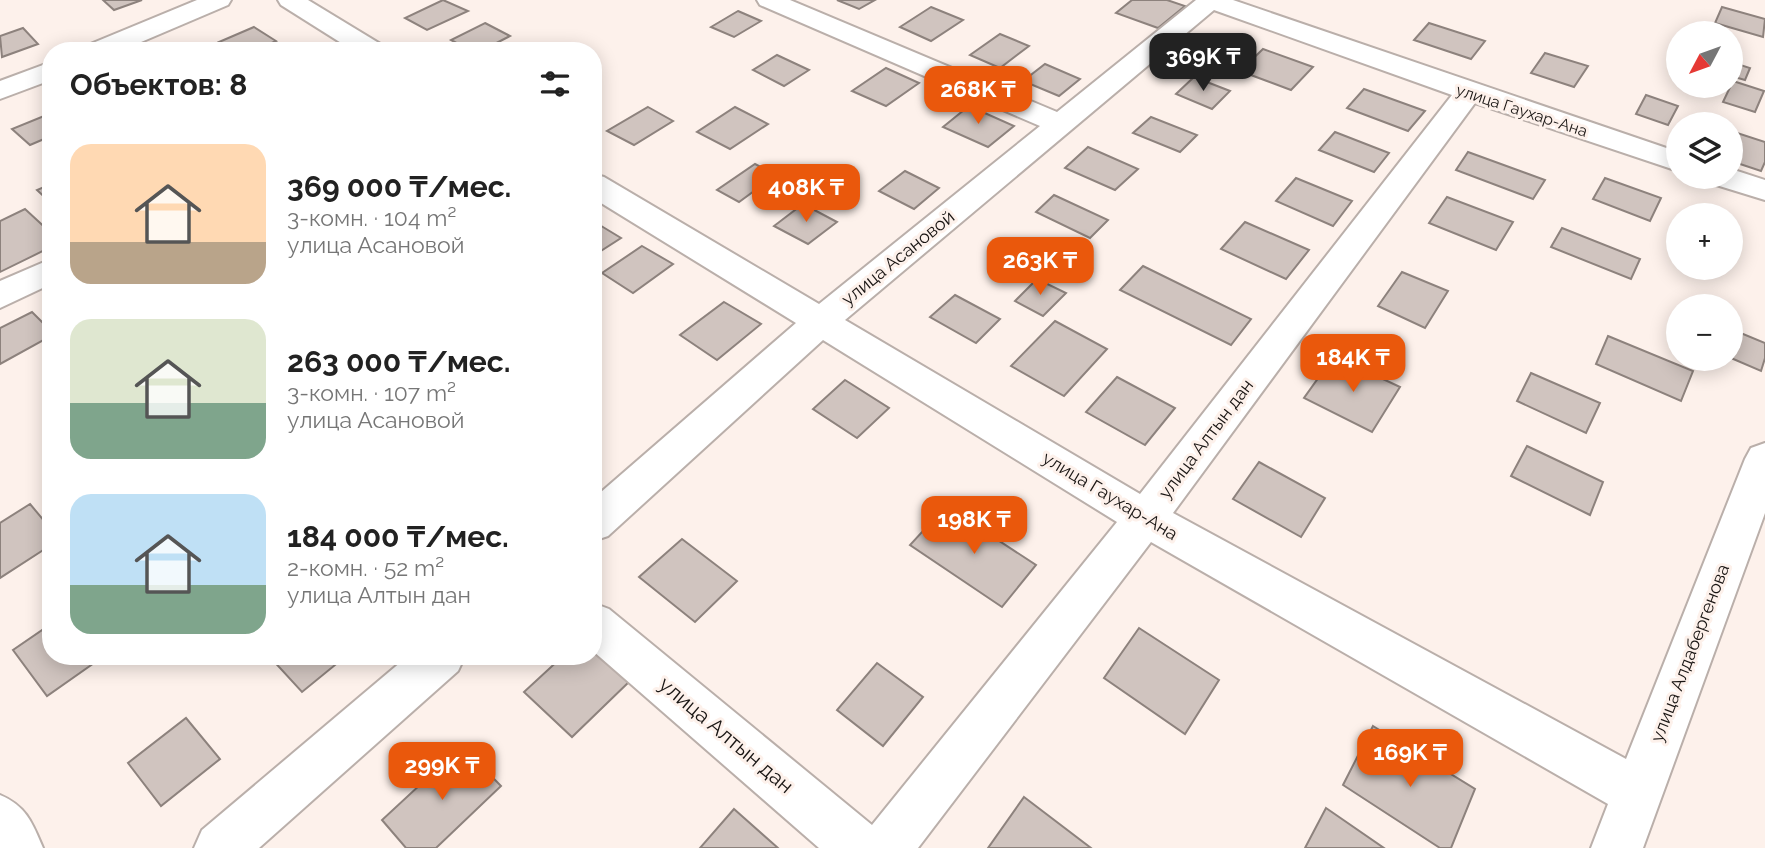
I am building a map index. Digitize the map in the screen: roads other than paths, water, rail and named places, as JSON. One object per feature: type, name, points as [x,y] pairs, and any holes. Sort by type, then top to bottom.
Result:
[{"type":"street","points":[[119,42],[219,0]]},
{"type":"street","points":[[290,0],[358,42]]},
{"type":"street","points":[[769,0],[1061,124]]},
{"type":"street","name":"улица Асановой","points":[[602,516],[820,322],[1210,0]]},
{"type":"street","name":"улица Гаухар-Ана","points":[[1210,0],[1469,92],[1666,158]]},
{"type":"street","points":[[0,91],[42,74]]},
{"type":"street","name":"улица Алтын дан","points":[[886,848],[1145,519],[1469,92]]},
{"type":"street","points":[[1743,183],[1765,190]]},
{"type":"street","name":"улица Гаухар-Ана","points":[[602,189],[1145,519],[1636,792]]},
{"type":"street","points":[[0,296],[42,275]]},
{"type":"street","name":"улица Алдабергенова","points":[[1617,848],[1636,792],[1765,459]]},
{"type":"street","name":"улица Алтын дан","points":[[602,631],[859,848]]},
{"type":"street","points":[[220,848],[432,665]]},
{"type":"street","points":[[0,821],[17,848]]}]
